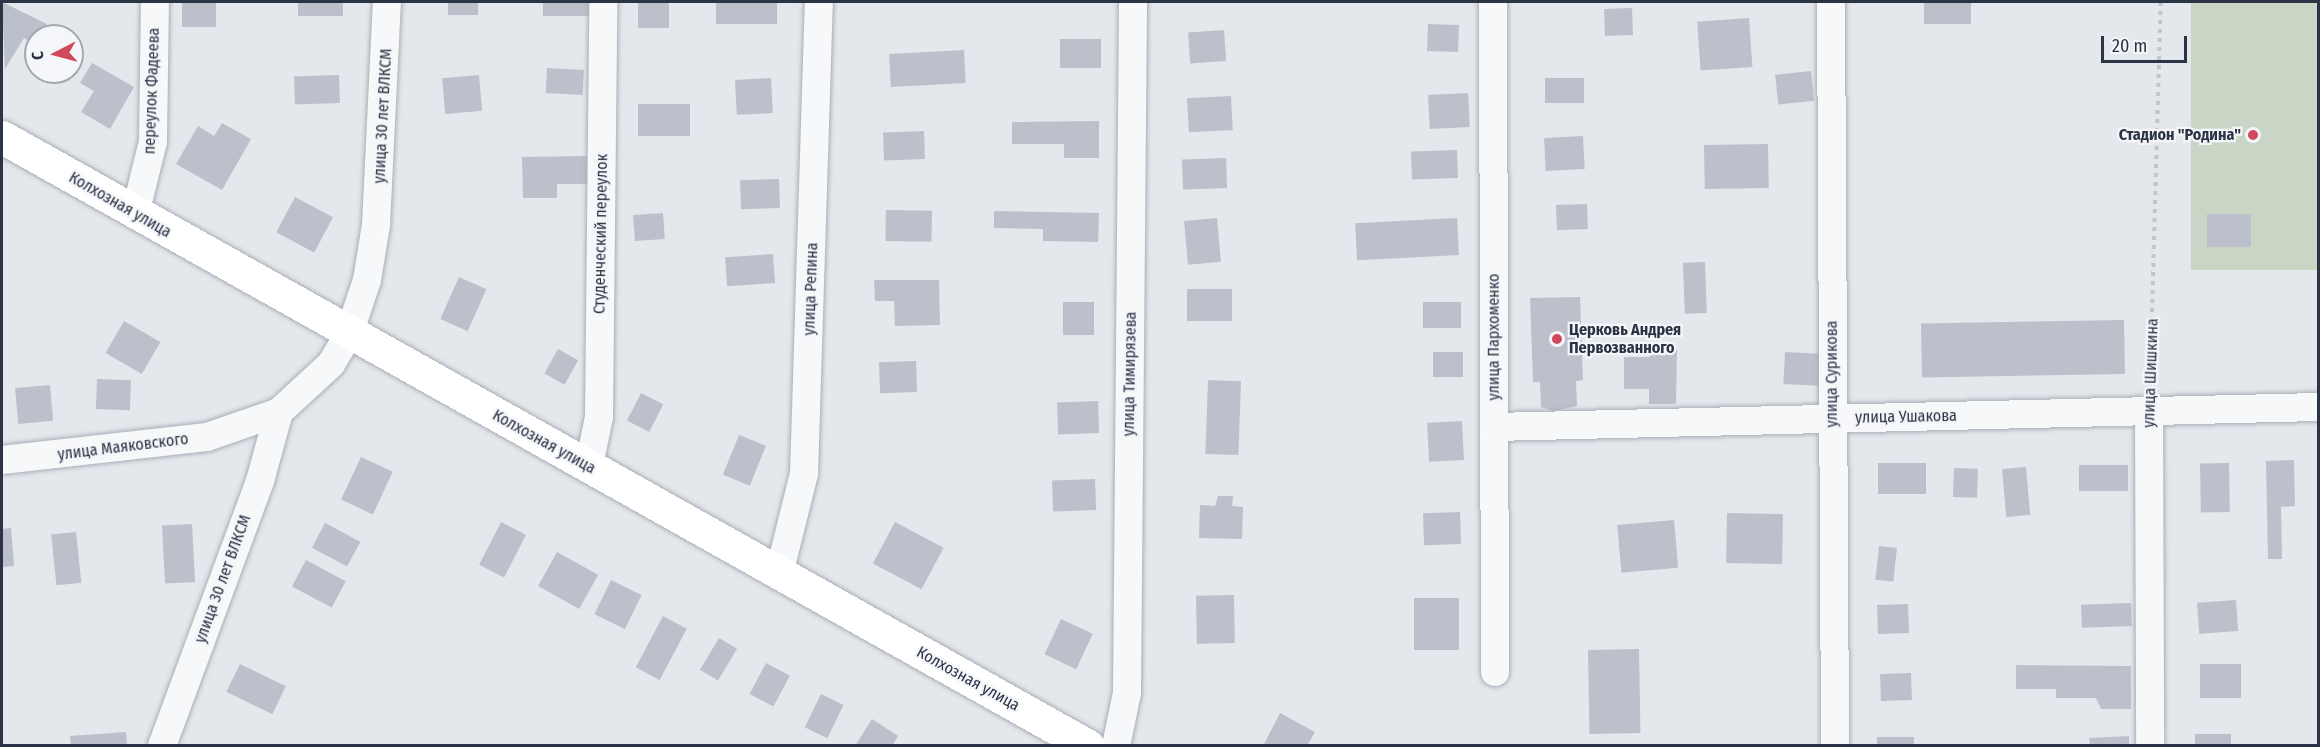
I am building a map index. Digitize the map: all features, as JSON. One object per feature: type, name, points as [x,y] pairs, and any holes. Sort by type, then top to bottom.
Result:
[{"type":"main road","name":"Колхозная улица","points":[[2,137],[15,154],[135,214],[1088,746]]},
{"type":"street","name":"переулок Фадеева","points":[[135,214],[153,142],[154,2]]},
{"type":"street","name":"улица 30 лет ВЛКСМ","points":[[349,334],[367,280],[376,225],[387,2]]},
{"type":"street","name":"Студенческий переулок","points":[[589,466],[599,417],[603,2]]},
{"type":"street","name":"улица Репина","points":[[779,574],[804,474],[819,2]]},
{"type":"street","name":"улица Тимирязева","points":[[1116,746],[1127,693],[1133,2]]},
{"type":"street","name":"улица Пархоменко","points":[[1493,2],[1496,672]]},
{"type":"street","name":"улица Сурикова","points":[[1831,2],[1835,746]]},
{"type":"street","name":"улица Маяковского","points":[[2,459],[153,446],[207,437],[279,412],[312,386],[349,334]]},
{"type":"street","name":"улица Ушакова","points":[[1494,427],[2319,407]]},
{"type":"street","name":"улица Шишкина","points":[[2149,411],[2150,746]]},
{"type":"street","name":"улица 30 лет ВЛКСМ","points":[[162,746],[263,472],[279,412]]},
{"type":"path","name":"улица Шишкина","points":[[2149,411],[2161,2]]},
{"type":"green space","name":"Стадион \"Родина\"","points":[[2191,2],[2318,2],[2318,270],[2191,270]]},
{"type":"building","points":[[2,2],[47,24],[24,24],[24,38],[5,69]]},
{"type":"building","points":[[182,2],[216,2],[216,27],[182,27]]},
{"type":"building","points":[[298,2],[343,2],[343,16],[298,16]]},
{"type":"building","points":[[448,2],[478,2],[478,15],[448,15]]},
{"type":"building","points":[[543,2],[592,2],[592,16],[543,16]]},
{"type":"building","points":[[638,2],[669,2],[669,28],[638,28]]},
{"type":"building","points":[[716,2],[777,2],[777,24],[716,24]]},
{"type":"building","points":[[1924,2],[1971,2],[1971,24],[1924,24]]},
{"type":"building","points":[[1632,8],[1633,35],[1605,36],[1604,9]]},
{"type":"building","points":[[1749,18],[1752,67],[1701,71],[1697,22]]},
{"type":"building","points":[[1428,24],[1459,25],[1458,52],[1427,51]]},
{"type":"building","points":[[1224,30],[1226,61],[1190,63],[1188,33]]},
{"type":"building","points":[[1060,39],[1101,39],[1101,68],[1060,68]]},
{"type":"building","points":[[964,50],[966,83],[891,87],[889,54]]},
{"type":"building","points":[[92,63],[134,87],[110,129],[81,112],[94,91],[82,84],[84,84],[84,76]]},
{"type":"building","points":[[547,68],[584,70],[583,95],[546,93]]},
{"type":"building","points":[[1811,71],[1814,101],[1778,105],[1775,75]]},
{"type":"building","points":[[339,75],[340,103],[295,105],[294,77]]},
{"type":"building","points":[[479,75],[482,111],[445,114],[442,78]]},
{"type":"building","points":[[771,78],[773,113],[737,115],[735,80]]},
{"type":"building","points":[[1545,78],[1584,78],[1584,103],[1545,103]]},
{"type":"building","points":[[1468,93],[1470,127],[1430,129],[1428,95]]},
{"type":"building","points":[[1231,96],[1233,130],[1189,132],[1187,98]]},
{"type":"building","points":[[638,104],[690,104],[690,136],[638,136]]},
{"type":"building","points":[[1099,121],[1099,158],[1064,158],[1064,144],[1012,144],[1012,122]]},
{"type":"building","points":[[222,123],[251,139],[222,190],[176,164],[198,126],[214,136]]},
{"type":"building","points":[[924,131],[925,159],[884,160],[883,132]]},
{"type":"building","points":[[1583,136],[1585,169],[1546,171],[1544,138]]},
{"type":"building","points":[[1768,144],[1769,188],[1705,189],[1704,145]]},
{"type":"building","points":[[1457,150],[1458,178],[1412,180],[1411,152]]},
{"type":"building","points":[[587,156],[588,184],[557,184],[557,198],[523,198],[522,157]]},
{"type":"building","points":[[1226,158],[1227,188],[1183,190],[1182,160]]},
{"type":"building","points":[[779,179],[780,208],[741,209],[740,180]]},
{"type":"building","points":[[295,197],[333,217],[314,253],[276,232]]},
{"type":"building","points":[[1587,204],[1588,229],[1557,230],[1556,205]]},
{"type":"building","points":[[886,210],[932,211],[931,242],[885,241]]},
{"type":"building","points":[[994,211],[1099,213],[1098,242],[1043,241],[1043,229],[994,228]]},
{"type":"building","points":[[663,213],[665,239],[635,241],[633,215]]},
{"type":"building","points":[[2207,214],[2251,214],[2251,247],[2207,247]]},
{"type":"building","points":[[1217,218],[1221,262],[1188,265],[1184,221]]},
{"type":"building","points":[[1457,218],[1459,255],[1357,260],[1355,223]]},
{"type":"building","points":[[773,254],[775,283],[727,286],[725,257]]},
{"type":"building","points":[[1705,262],[1707,313],[1685,314],[1683,263]]},
{"type":"building","points":[[459,277],[486,289],[468,331],[440,319]]},
{"type":"building","points":[[874,280],[939,280],[940,325],[895,326],[894,301],[875,301]]},
{"type":"building","points":[[1187,289],[1232,289],[1232,321],[1187,321]]},
{"type":"building","name":"Церковь Андрея Первозванного","points":[[1580,297],[1583,380],[1576,381],[1577,406],[1553,411],[1541,407],[1540,382],[1533,382],[1530,298]]},
{"type":"building","points":[[1063,302],[1094,302],[1094,335],[1063,335]]},
{"type":"building","points":[[1423,302],[1461,302],[1461,328],[1423,328]]},
{"type":"building","points":[[2124,320],[2125,374],[1922,378],[1921,324]]},
{"type":"building","points":[[124,321],[160,342],[142,374],[106,353]]},
{"type":"building","points":[[1650,347],[1677,348],[1676,404],[1649,404],[1649,389],[1624,389],[1624,357],[1650,357]]},
{"type":"building","points":[[558,349],[578,360],[565,385],[544,373]]},
{"type":"building","points":[[1433,352],[1463,352],[1463,377],[1433,377]]},
{"type":"building","points":[[1785,352],[1820,354],[1818,386],[1783,384]]},
{"type":"building","points":[[916,361],[917,392],[880,393],[879,362]]},
{"type":"building","points":[[97,379],[131,380],[130,410],[96,409]]},
{"type":"building","points":[[1208,380],[1241,381],[1238,455],[1205,454]]},
{"type":"building","points":[[50,385],[53,421],[18,424],[15,388]]},
{"type":"building","points":[[641,393],[663,404],[649,432],[627,421]]},
{"type":"building","points":[[1098,401],[1099,433],[1058,434],[1057,402]]},
{"type":"building","points":[[1462,421],[1464,460],[1429,462],[1427,423]]},
{"type":"building","points":[[739,435],[766,446],[750,486],[723,475]]},
{"type":"building","points":[[361,457],[393,472],[373,514],[341,500]]},
{"type":"building","points":[[2294,460],[2295,506],[2281,507],[2282,559],[2268,559],[2266,461]]},
{"type":"building","points":[[1878,463],[1926,463],[1926,494],[1878,494]]},
{"type":"building","points":[[2229,463],[2230,512],[2201,512],[2200,464]]},
{"type":"building","points":[[2079,465],[2128,465],[2128,491],[2079,491]]},
{"type":"building","points":[[2026,467],[2030,515],[2006,517],[2002,469]]},
{"type":"building","points":[[1954,468],[1978,469],[1977,498],[1953,497]]},
{"type":"building","points":[[1095,479],[1096,510],[1053,511],[1052,481]]},
{"type":"building","points":[[1218,496],[1233,496],[1232,506],[1243,507],[1242,539],[1199,538],[1200,505],[1215,506]]},
{"type":"building","points":[[1460,512],[1461,544],[1424,545],[1423,513]]},
{"type":"building","points":[[1727,513],[1783,514],[1782,564],[1726,563]]},
{"type":"building","points":[[1674,520],[1678,568],[1621,573],[1617,525]]},
{"type":"building","points":[[501,522],[526,535],[504,577],[479,565]]},
{"type":"building","points":[[895,522],[944,548],[921,589],[873,563]]},
{"type":"building","points":[[325,523],[360,542],[347,567],[312,548]]},
{"type":"building","points":[[192,524],[195,582],[165,583],[162,526]]},
{"type":"building","points":[[11,528],[14,566],[2,567],[2,529]]},
{"type":"building","points":[[76,532],[81,583],[56,585],[51,535]]},
{"type":"building","points":[[1879,546],[1897,548],[1893,582],[1875,580]]},
{"type":"building","points":[[557,552],[598,575],[579,609],[538,586]]},
{"type":"building","points":[[306,560],[346,581],[332,608],[292,586]]},
{"type":"building","points":[[611,580],[642,595],[625,629],[594,614]]},
{"type":"building","points":[[1234,595],[1235,643],[1197,644],[1196,596]]},
{"type":"building","points":[[1414,598],[1459,598],[1459,650],[1414,650]]},
{"type":"building","points":[[2236,600],[2238,631],[2199,634],[2197,603]]},
{"type":"building","points":[[2131,603],[2132,626],[2082,628],[2081,605]]},
{"type":"building","points":[[1908,604],[1909,633],[1878,634],[1877,605]]},
{"type":"building","points":[[663,616],[687,629],[660,680],[636,667]]},
{"type":"building","points":[[1061,619],[1093,634],[1076,669],[1045,654]]},
{"type":"building","points":[[719,638],[737,649],[718,681],[700,670]]},
{"type":"building","points":[[1639,649],[1640,733],[1589,734],[1588,650]]},
{"type":"building","points":[[766,663],[790,676],[773,707],[750,694]]},
{"type":"building","points":[[240,664],[286,686],[272,714],[226,692]]},
{"type":"building","points":[[2200,664],[2241,664],[2241,698],[2200,698]]},
{"type":"building","points":[[2016,665],[2131,666],[2131,709],[2101,709],[2096,698],[2056,698],[2056,689],[2016,689]]},
{"type":"building","points":[[1911,673],[1912,700],[1881,701],[1880,674]]},
{"type":"building","points":[[821,694],[843,705],[827,738],[805,727]]},
{"type":"building","points":[[1280,713],[1315,732],[1307,746],[1263,746]]},
{"type":"building","points":[[872,719],[898,736],[892,746],[855,746]]},
{"type":"building","points":[[126,732],[127,746],[71,746],[70,736]]},
{"type":"building","points":[[2195,734],[2231,734],[2231,746],[2195,746]]},
{"type":"building","points":[[2129,736],[2129,746],[2090,746],[2089,738]]},
{"type":"building","points":[[1877,737],[1914,737],[1914,746],[1877,746]]},
{"type":"place","name":"Стадион \"Родина\"","points":[[2253,135]]},
{"type":"place","name":"Церковь Андрея Первозванного","points":[[1557,339]]}]
